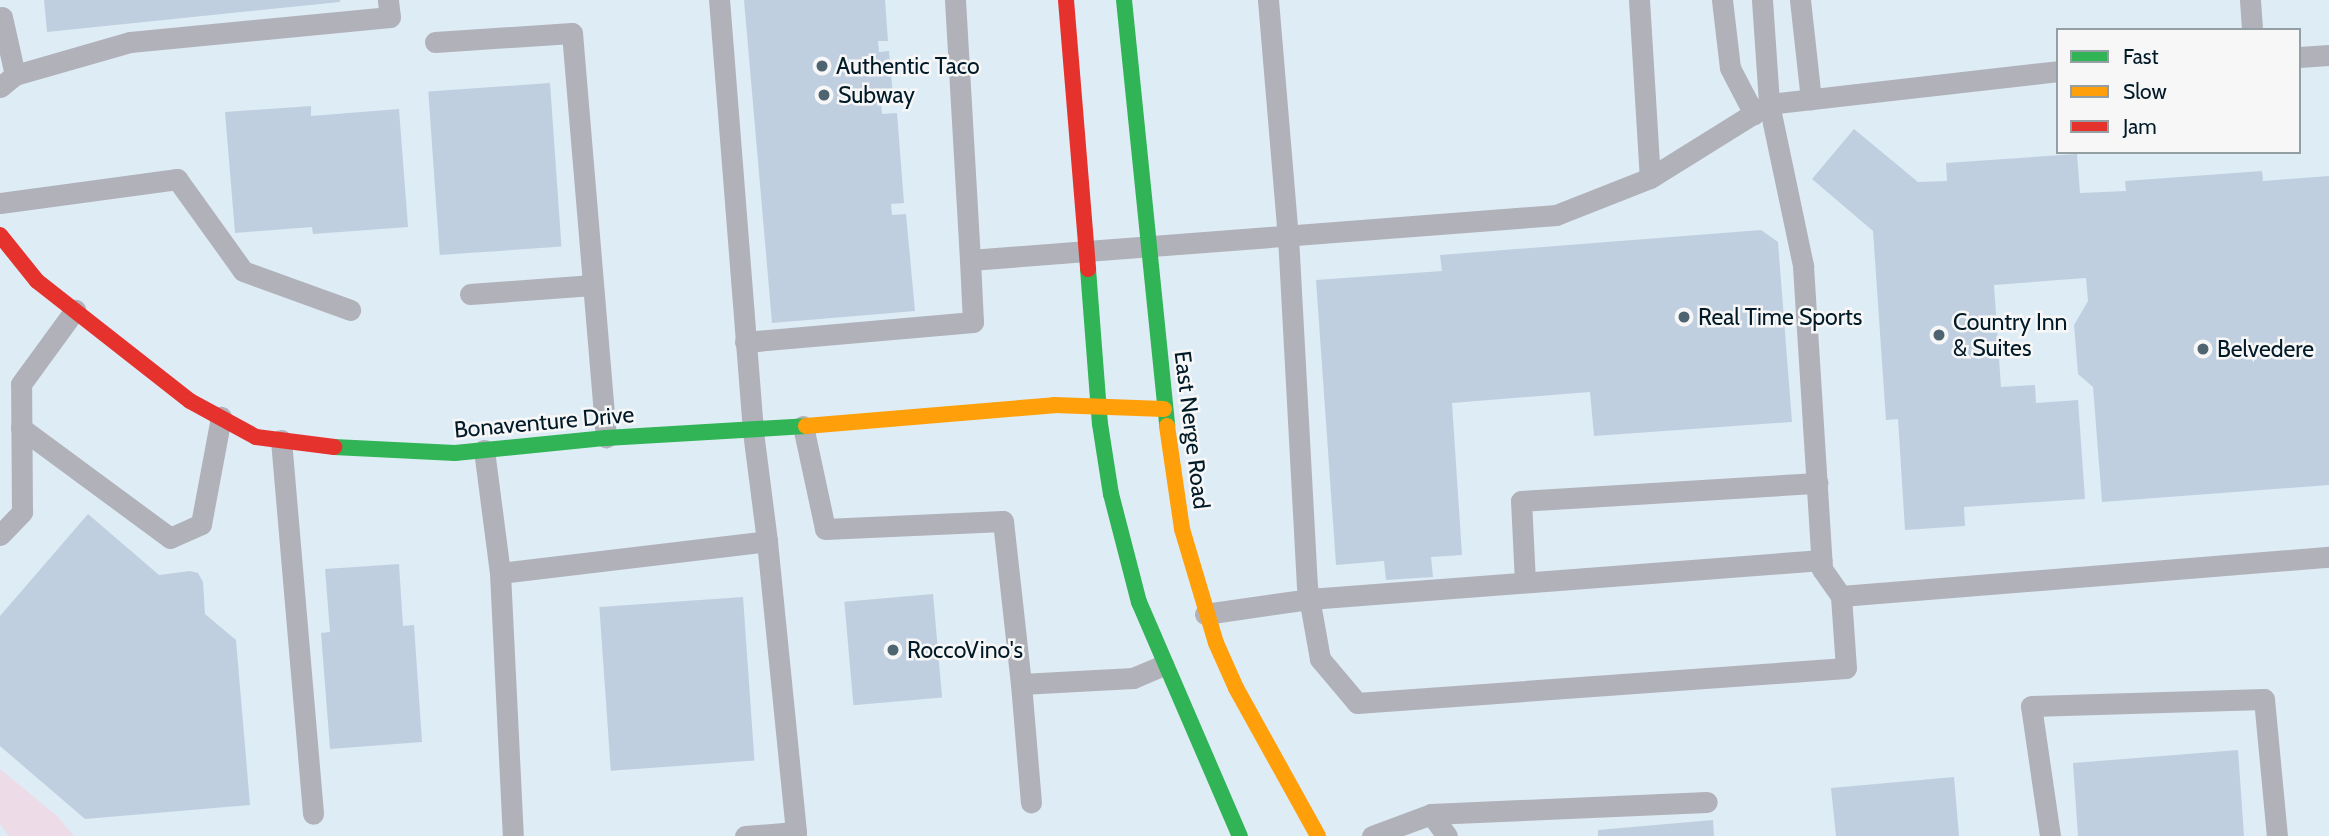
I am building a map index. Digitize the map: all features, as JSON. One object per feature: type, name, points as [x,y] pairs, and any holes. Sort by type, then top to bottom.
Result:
[{"type":"main road","points":[[1066,0],[1100,409],[1111,494],[1122,548],[1139,603],[1163,664],[1240,836]]},
{"type":"main road","name":"East Nerge Road","points":[[1124,0],[1164,409],[1182,529],[1205,614],[1236,688],[1318,836]]},
{"type":"main road","name":"Bonaventure Drive","points":[[0,235],[37,281],[190,401],[256,437],[349,449],[455,453],[606,438],[752,431],[1054,405],[1100,409],[1164,409]]},
{"type":"lane","points":[[1,11],[8,81],[130,42],[390,17],[388,0]]},
{"type":"lane","points":[[719,0],[752,431],[796,832],[745,836]]},
{"type":"lane","points":[[745,342],[973,322],[955,0]]},
{"type":"lane","points":[[1268,0],[1288,236],[1309,599],[1320,659],[1357,703],[1846,668],[1841,596],[1822,569],[1803,266],[1761,109],[1762,0]]},
{"type":"lane","points":[[1639,0],[1650,178]]},
{"type":"lane","points":[[1722,0],[1730,68],[1761,109]]},
{"type":"lane","points":[[1800,0],[1811,99]]},
{"type":"lane","points":[[2250,0],[2252,28]]},
{"type":"lane","points":[[435,42],[572,33],[606,438]]},
{"type":"lane","points":[[2301,57],[2329,55]]},
{"type":"lane","points":[[970,260],[1556,215],[1650,178],[1761,109],[1811,99],[2056,71]]},
{"type":"lane","points":[[0,203],[177,179],[243,271],[350,310]]},
{"type":"lane","points":[[470,294],[593,285]]},
{"type":"lane","points":[[0,535],[22,512],[21,384],[75,310]]},
{"type":"lane","points":[[21,428],[170,538],[201,524],[220,417]]},
{"type":"lane","points":[[803,426],[825,529],[1003,521],[1031,803]]},
{"type":"lane","points":[[281,440],[313,814]]},
{"type":"lane","points":[[484,450],[500,573],[513,836]]},
{"type":"lane","points":[[1525,582],[1521,501],[1817,483]]},
{"type":"lane","points":[[500,573],[766,541]]},
{"type":"lane","points":[[1841,596],[2329,557]]},
{"type":"lane","points":[[1205,614],[1309,599],[1822,560]]},
{"type":"lane","points":[[1021,684],[1133,678],[1163,664]]},
{"type":"lane","points":[[2050,836],[2031,706],[2264,699],[2277,836]]},
{"type":"lane","points":[[1372,836],[1431,814],[1707,802]]},
{"type":"lane","points":[[1431,814],[1447,836]]},
{"type":"shaded area","points":[[0,769],[57,816],[74,836],[9,836],[0,824]]},
{"type":"building","points":[[44,0],[340,0],[340,2],[47,32]]},
{"type":"building","points":[[744,0],[885,0],[888,41],[878,41],[879,52],[889,51],[893,97],[881,98],[882,114],[897,113],[904,203],[891,204],[892,215],[906,214],[915,311],[772,323]]},
{"type":"building","points":[[550,83],[561,247],[440,255],[428,92]]},
{"type":"building","points":[[311,106],[311,116],[399,109],[408,227],[313,234],[312,227],[235,233],[225,112]]},
{"type":"building","points":[[1854,129],[1918,182],[1947,181],[1946,163],[2077,154],[2080,193],[2126,191],[2125,181],[2262,171],[2263,181],[2329,176],[2329,485],[2102,502],[2093,387],[2078,374],[2074,325],[2088,301],[2086,278],[1994,285],[2001,387],[2035,385],[2036,403],[2078,400],[2085,499],[1964,507],[1965,526],[1905,530],[1898,419],[1886,420],[1873,231],[1812,179]]},
{"type":"building","points":[[1761,230],[1778,242],[1792,422],[1594,436],[1590,392],[1452,403],[1462,555],[1431,557],[1433,577],[1386,580],[1384,561],[1336,565],[1316,280],[1442,271],[1440,255]]},
{"type":"building","points":[[88,514],[159,575],[190,571],[198,573],[203,582],[205,614],[236,640],[250,805],[85,819],[0,746],[0,616]]},
{"type":"building","points":[[399,564],[403,626],[414,625],[422,742],[330,749],[321,633],[330,632],[325,569]]},
{"type":"building","name":"RoccoVino's","points":[[933,594],[942,698],[853,705],[844,602]]},
{"type":"building","points":[[743,597],[754,761],[611,771],[599,607]]},
{"type":"building","points":[[2238,750],[2244,836],[2078,836],[2073,763]]},
{"type":"building","points":[[1954,777],[1959,836],[1836,836],[1831,788]]},
{"type":"building","points":[[1713,820],[1714,836],[1598,836],[1598,830]]},
{"type":"traffic: fast","points":[[1124,0],[1167,426]]},
{"type":"traffic: fast","points":[[1088,269],[1100,424],[1111,494],[1139,602],[1240,836]]},
{"type":"traffic: fast","points":[[334,447],[455,453],[606,438],[806,426]]},
{"type":"traffic: slow","points":[[806,426],[1054,405],[1164,409]]},
{"type":"traffic: slow","points":[[1167,426],[1182,529],[1216,643],[1236,688],[1318,836]]},
{"type":"traffic: jam","points":[[1066,0],[1088,269]]},
{"type":"traffic: jam","points":[[0,235],[37,281],[190,401],[256,437],[334,447]]},
{"type":"place","name":"Authentic Taco","points":[[822,66]]},
{"type":"place","name":"Subway","points":[[824,95]]},
{"type":"place","name":"Real Time Sports","points":[[1684,317]]},
{"type":"place","name":"Country Inn & Suites","points":[[1939,335]]},
{"type":"place","name":"Belvedere","points":[[2203,349]]},
{"type":"place","name":"RoccoVino's","points":[[893,650]]}]
